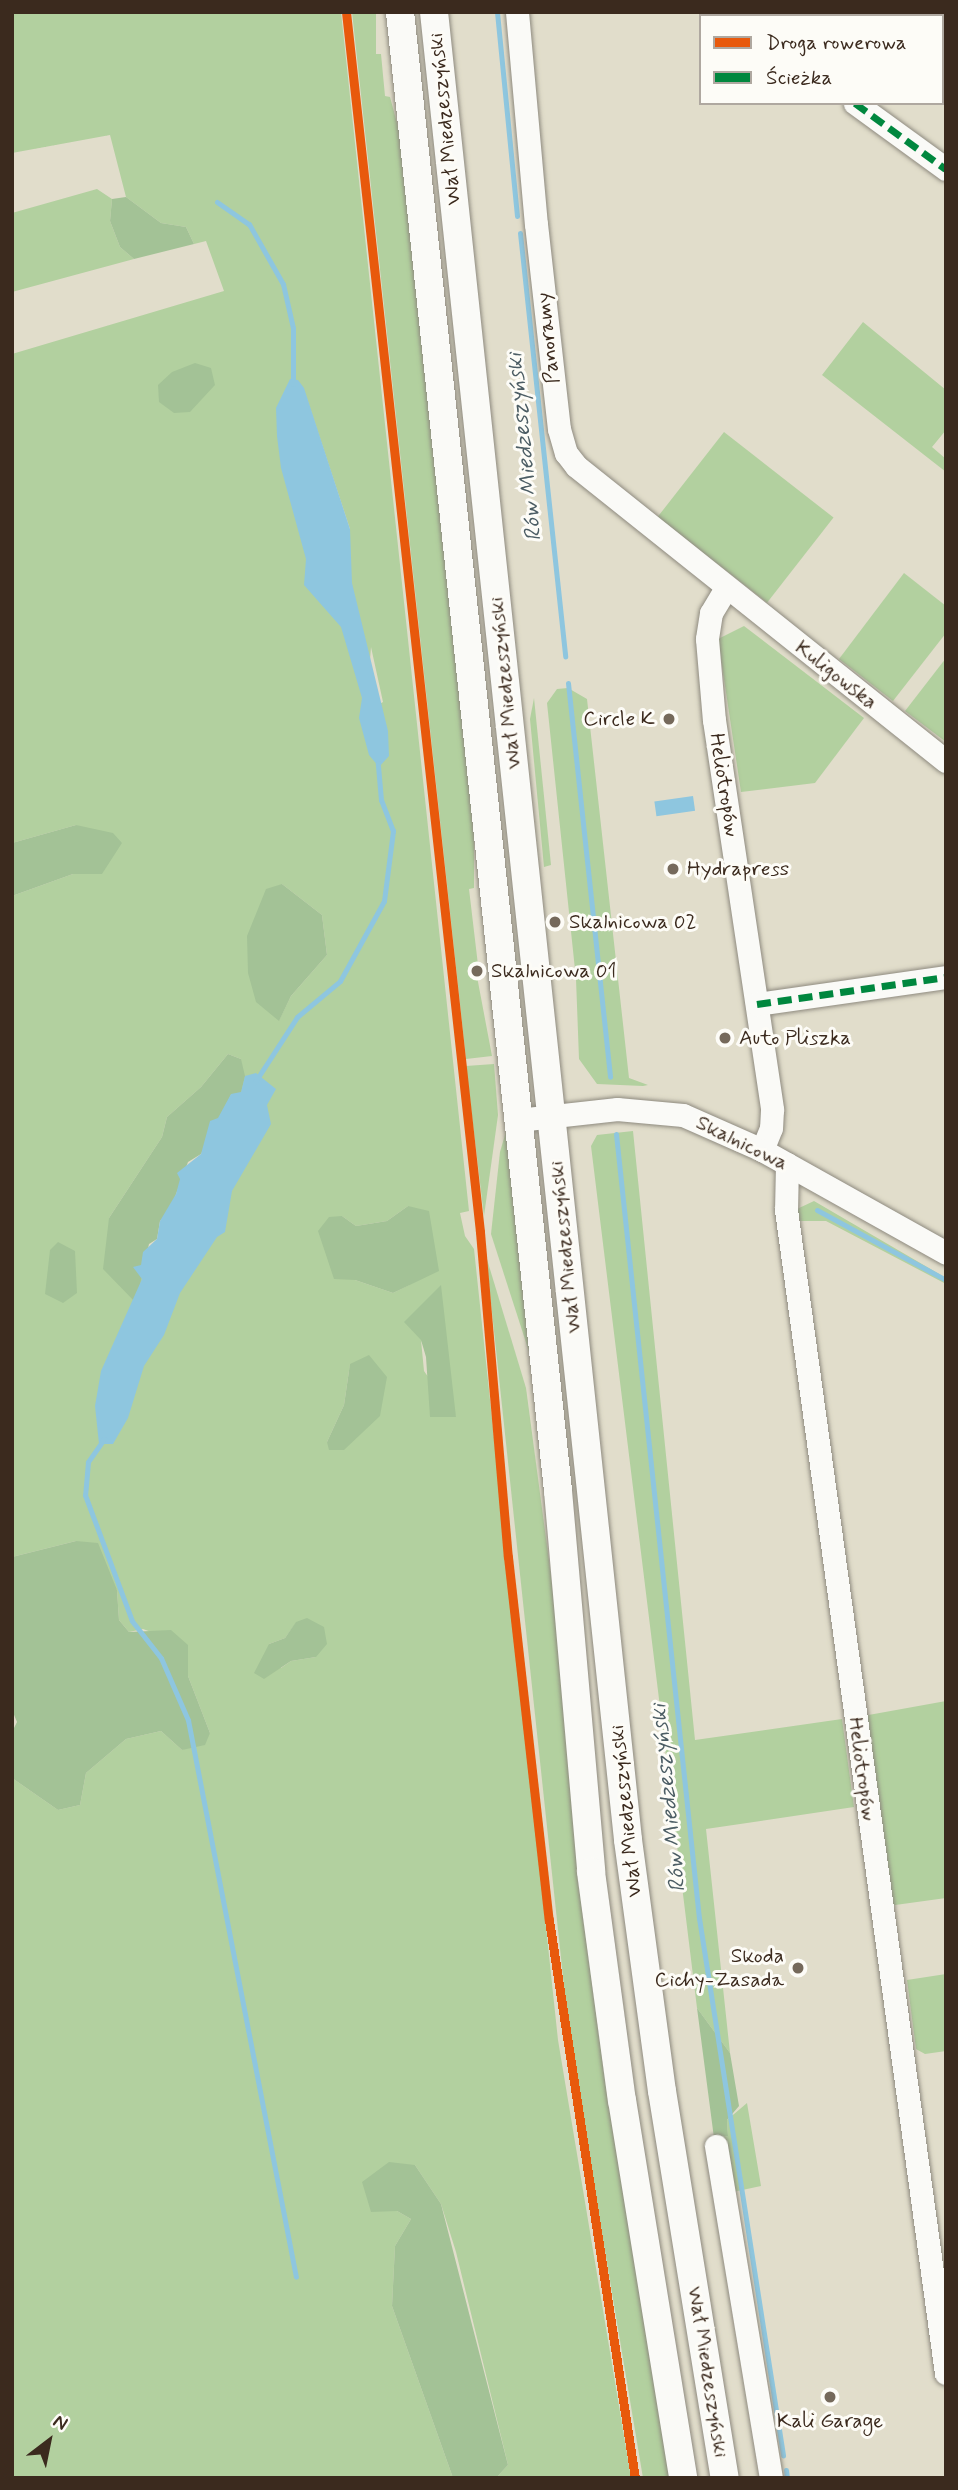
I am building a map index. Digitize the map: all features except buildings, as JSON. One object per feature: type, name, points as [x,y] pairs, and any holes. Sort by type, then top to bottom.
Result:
[{"type":"main road","name":"Wał Miedzeszyński","points":[[400,12],[518,1120],[595,1905],[683,2478]]},
{"type":"main road","name":"Wał Miedzeszyński","points":[[434,12],[638,1923],[725,2478]]},
{"type":"street","name":"Panoramy","points":[[517,12],[561,444],[576,466],[726,588]]},
{"type":"street","points":[[858,105],[946,169]]},
{"type":"street","name":"Kuligowska","points":[[726,588],[946,761]]},
{"type":"street","name":"Heliotropów","points":[[726,588],[711,613],[707,639],[714,720],[772,1110],[771,1128],[762,1150]]},
{"type":"street","points":[[757,1004],[946,977]]},
{"type":"street","name":"Skalnicowa","points":[[518,1120],[617,1109],[668,1111],[762,1150],[946,1253]]},
{"type":"street","name":"Heliotropów","points":[[787,1164],[787,1224],[946,2373]]},
{"type":"street","points":[[716,2146],[771,2478]]},
{"type":"green space","points":[[12,12],[341,12],[469,1211],[460,1213],[465,1236],[474,1249],[558,2040],[631,2478],[496,2478],[508,2465],[456,2252],[441,2204],[415,2165],[371,2211],[397,2211],[411,2219],[395,2246],[392,2306],[453,2478],[12,2478],[12,1778],[58,1810],[80,1805],[86,1773],[126,1739],[161,1731],[182,1750],[210,1733],[188,1676],[187,1645],[143,1629],[129,1632],[119,1620],[117,1590],[76,1541],[12,1557],[12,896],[73,874],[102,874],[76,825],[12,843],[12,354],[224,291],[206,241],[194,244],[186,227],[161,223],[126,197],[110,135],[12,153]],"holes":[[[306,396],[350,529],[340,568]],[[371,647],[383,702],[366,712]],[[282,884],[322,915],[327,955],[291,996],[279,1020]],[[228,1054],[241,1059],[218,1215],[128,1388],[148,1284],[109,1218],[162,1137],[167,1117],[201,1087]],[[408,1206],[409,1285],[393,1293],[355,1280],[342,1216],[356,1226],[387,1221]],[[421,1340],[456,1417],[424,1371]],[[350,1364],[344,1450],[327,1442],[344,1405]],[[296,1623],[316,1657],[291,1661],[281,1668],[269,1644],[285,1638]]]},
{"type":"green space","points":[[352,12],[376,12],[376,54],[381,54],[385,96],[390,97],[401,138],[474,818],[474,888],[469,889],[478,965],[475,966],[492,1056],[466,1059]]},
{"type":"green space","points":[[902,12],[946,12],[946,44],[944,14]]},
{"type":"green space","points":[[97,189],[112,199],[110,221],[120,247],[134,259],[12,292],[12,213]]},
{"type":"green space","points":[[126,197],[161,223],[186,227],[194,244],[134,259],[120,247],[110,221],[112,199]]},
{"type":"green space","points":[[863,322],[946,390],[946,430],[932,447],[946,459],[946,472],[822,375]]},
{"type":"green space","points":[[195,363],[211,368],[215,385],[190,412],[174,413],[159,402],[158,385],[172,372]]},
{"type":"green space","points":[[724,432],[834,518],[767,603],[658,517]]},
{"type":"green space","points":[[904,573],[946,606],[946,633],[893,701],[839,659]]},
{"type":"green space","points":[[744,626],[864,718],[815,783],[741,792],[718,639]]},
{"type":"green space","points":[[946,658],[946,742],[905,711]]},
{"type":"green space","points":[[568,688],[587,699],[629,1078],[648,1085],[643,1086],[597,1084],[579,1059],[576,979],[547,703],[557,689]]},
{"type":"green space","points":[[534,698],[551,865],[544,867],[530,719]]},
{"type":"green space","points":[[76,825],[113,833],[122,843],[102,874],[73,874],[12,896],[12,843]]},
{"type":"green space","points":[[282,884],[322,915],[327,955],[291,996],[279,1021],[256,1002],[248,973],[247,936],[266,889]]},
{"type":"green space","points":[[228,1054],[241,1059],[245,1076],[241,1093],[231,1095],[201,1154],[188,1162],[169,1213],[160,1221],[157,1239],[149,1244],[136,1303],[103,1269],[109,1218],[162,1137],[167,1117],[201,1087]]},
{"type":"green space","points":[[494,1064],[498,1115],[484,1216],[466,1066]]},
{"type":"green space","points":[[507,1128],[531,1358],[491,1234],[500,1152]]},
{"type":"green space","points":[[633,1131],[695,1740],[842,1719],[854,1807],[706,1829],[730,2053],[697,2008],[591,1146],[597,1135]]},
{"type":"green space","points":[[814,1201],[946,1278],[946,1284],[826,1221],[800,1221],[797,1209]]},
{"type":"green space","points":[[408,1206],[429,1211],[439,1271],[393,1293],[355,1280],[334,1279],[318,1231],[329,1217],[342,1216],[356,1226],[387,1221]]},
{"type":"green space","points":[[58,1242],[75,1251],[77,1293],[63,1303],[45,1294],[50,1250]]},
{"type":"green space","points":[[486,1256],[526,1388],[671,2478],[643,2478],[570,2042]]},
{"type":"green space","points":[[441,1285],[456,1417],[430,1417],[426,1357],[421,1340],[404,1322]]},
{"type":"green space","points":[[369,1355],[387,1377],[380,1416],[344,1450],[329,1450],[327,1442],[344,1405],[350,1364]]},
{"type":"green space","points":[[76,1541],[98,1543],[117,1590],[119,1620],[129,1632],[171,1630],[188,1645],[188,1676],[210,1733],[205,1745],[182,1750],[161,1731],[126,1739],[86,1773],[80,1805],[58,1810],[12,1778],[12,1732],[17,1722],[12,1710],[12,1557]]},
{"type":"green space","points":[[307,1618],[324,1627],[327,1644],[316,1657],[291,1661],[264,1679],[254,1673],[269,1644],[285,1638],[296,1622]]},
{"type":"green space","points":[[946,1701],[946,1898],[888,1906],[863,1716]]},
{"type":"green space","points":[[946,1974],[946,2051],[925,2054],[916,2049],[907,1980]]},
{"type":"green space","points":[[697,2008],[730,2053],[739,2106],[727,2120],[728,2136],[714,2138]]},
{"type":"green space","points":[[747,2103],[761,2186],[733,2192],[721,2137],[728,2136],[727,2120]]},
{"type":"green space","points":[[389,2162],[415,2165],[441,2204],[508,2465],[496,2478],[453,2478],[392,2306],[395,2246],[411,2219],[397,2211],[371,2212],[362,2182]]},
{"type":"water","points":[[290,379],[298,380],[304,388],[350,529],[352,583],[388,731],[389,756],[379,767],[369,755],[359,718],[362,698],[341,627],[304,585],[306,559],[281,468],[277,436],[276,408]]},
{"type":"water","points":[[693,796],[695,811],[656,816],[654,801]]},
{"type":"water","points":[[256,1073],[276,1089],[267,1105],[271,1124],[232,1191],[225,1232],[217,1237],[180,1293],[164,1335],[144,1366],[128,1418],[113,1444],[99,1444],[95,1406],[101,1371],[142,1279],[133,1267],[141,1265],[143,1252],[157,1239],[160,1221],[176,1194],[180,1179],[177,1173],[201,1154],[210,1121],[218,1118],[231,1094],[241,1092],[245,1076]]},
{"type":"waterway","name":"Rów Miedzeszyński","points":[[497,12],[517,216]]},
{"type":"waterway","points":[[217,202],[249,224],[283,284],[293,328],[293,384]]},
{"type":"waterway","name":"Rów Miedzeszyński","points":[[520,233],[565,657]]},
{"type":"waterway","name":"Rów Miedzeszyński","points":[[568,683],[610,1077]]},
{"type":"waterway","points":[[255,1082],[297,1017],[340,981],[384,901],[393,831],[381,800],[378,763]]},
{"type":"waterway","name":"Rów Miedzeszyński","points":[[616,1134],[699,1918],[783,2455]]},
{"type":"waterway","points":[[817,1210],[946,1280]]},
{"type":"waterway","points":[[104,1439],[88,1462],[85,1495],[132,1621],[161,1658],[188,1720],[296,2277]]},
{"type":"waterway","name":"Rów Miedzeszyński","points":[[786,2470],[787,2478]]},
{"type":"marked path","points":[[858,105],[946,169]]},
{"type":"marked path","points":[[757,1004],[946,977]]},
{"type":"cycle path","points":[[346,12],[480,1232],[508,1557],[549,1920],[635,2478]]},
{"type":"place","name":"Circle K","points":[[669,719]]},
{"type":"place","name":"Hydrapress","points":[[673,869]]},
{"type":"place","name":"Skalnicowa 02","points":[[555,922]]},
{"type":"place","name":"Skalnicowa 01","points":[[477,971]]},
{"type":"place","name":"Auto Pliszka","points":[[725,1038]]},
{"type":"place","name":"Skoda Cichy-Zasada","points":[[798,1968]]},
{"type":"place","name":"Kali Garage","points":[[830,2397]]}]
